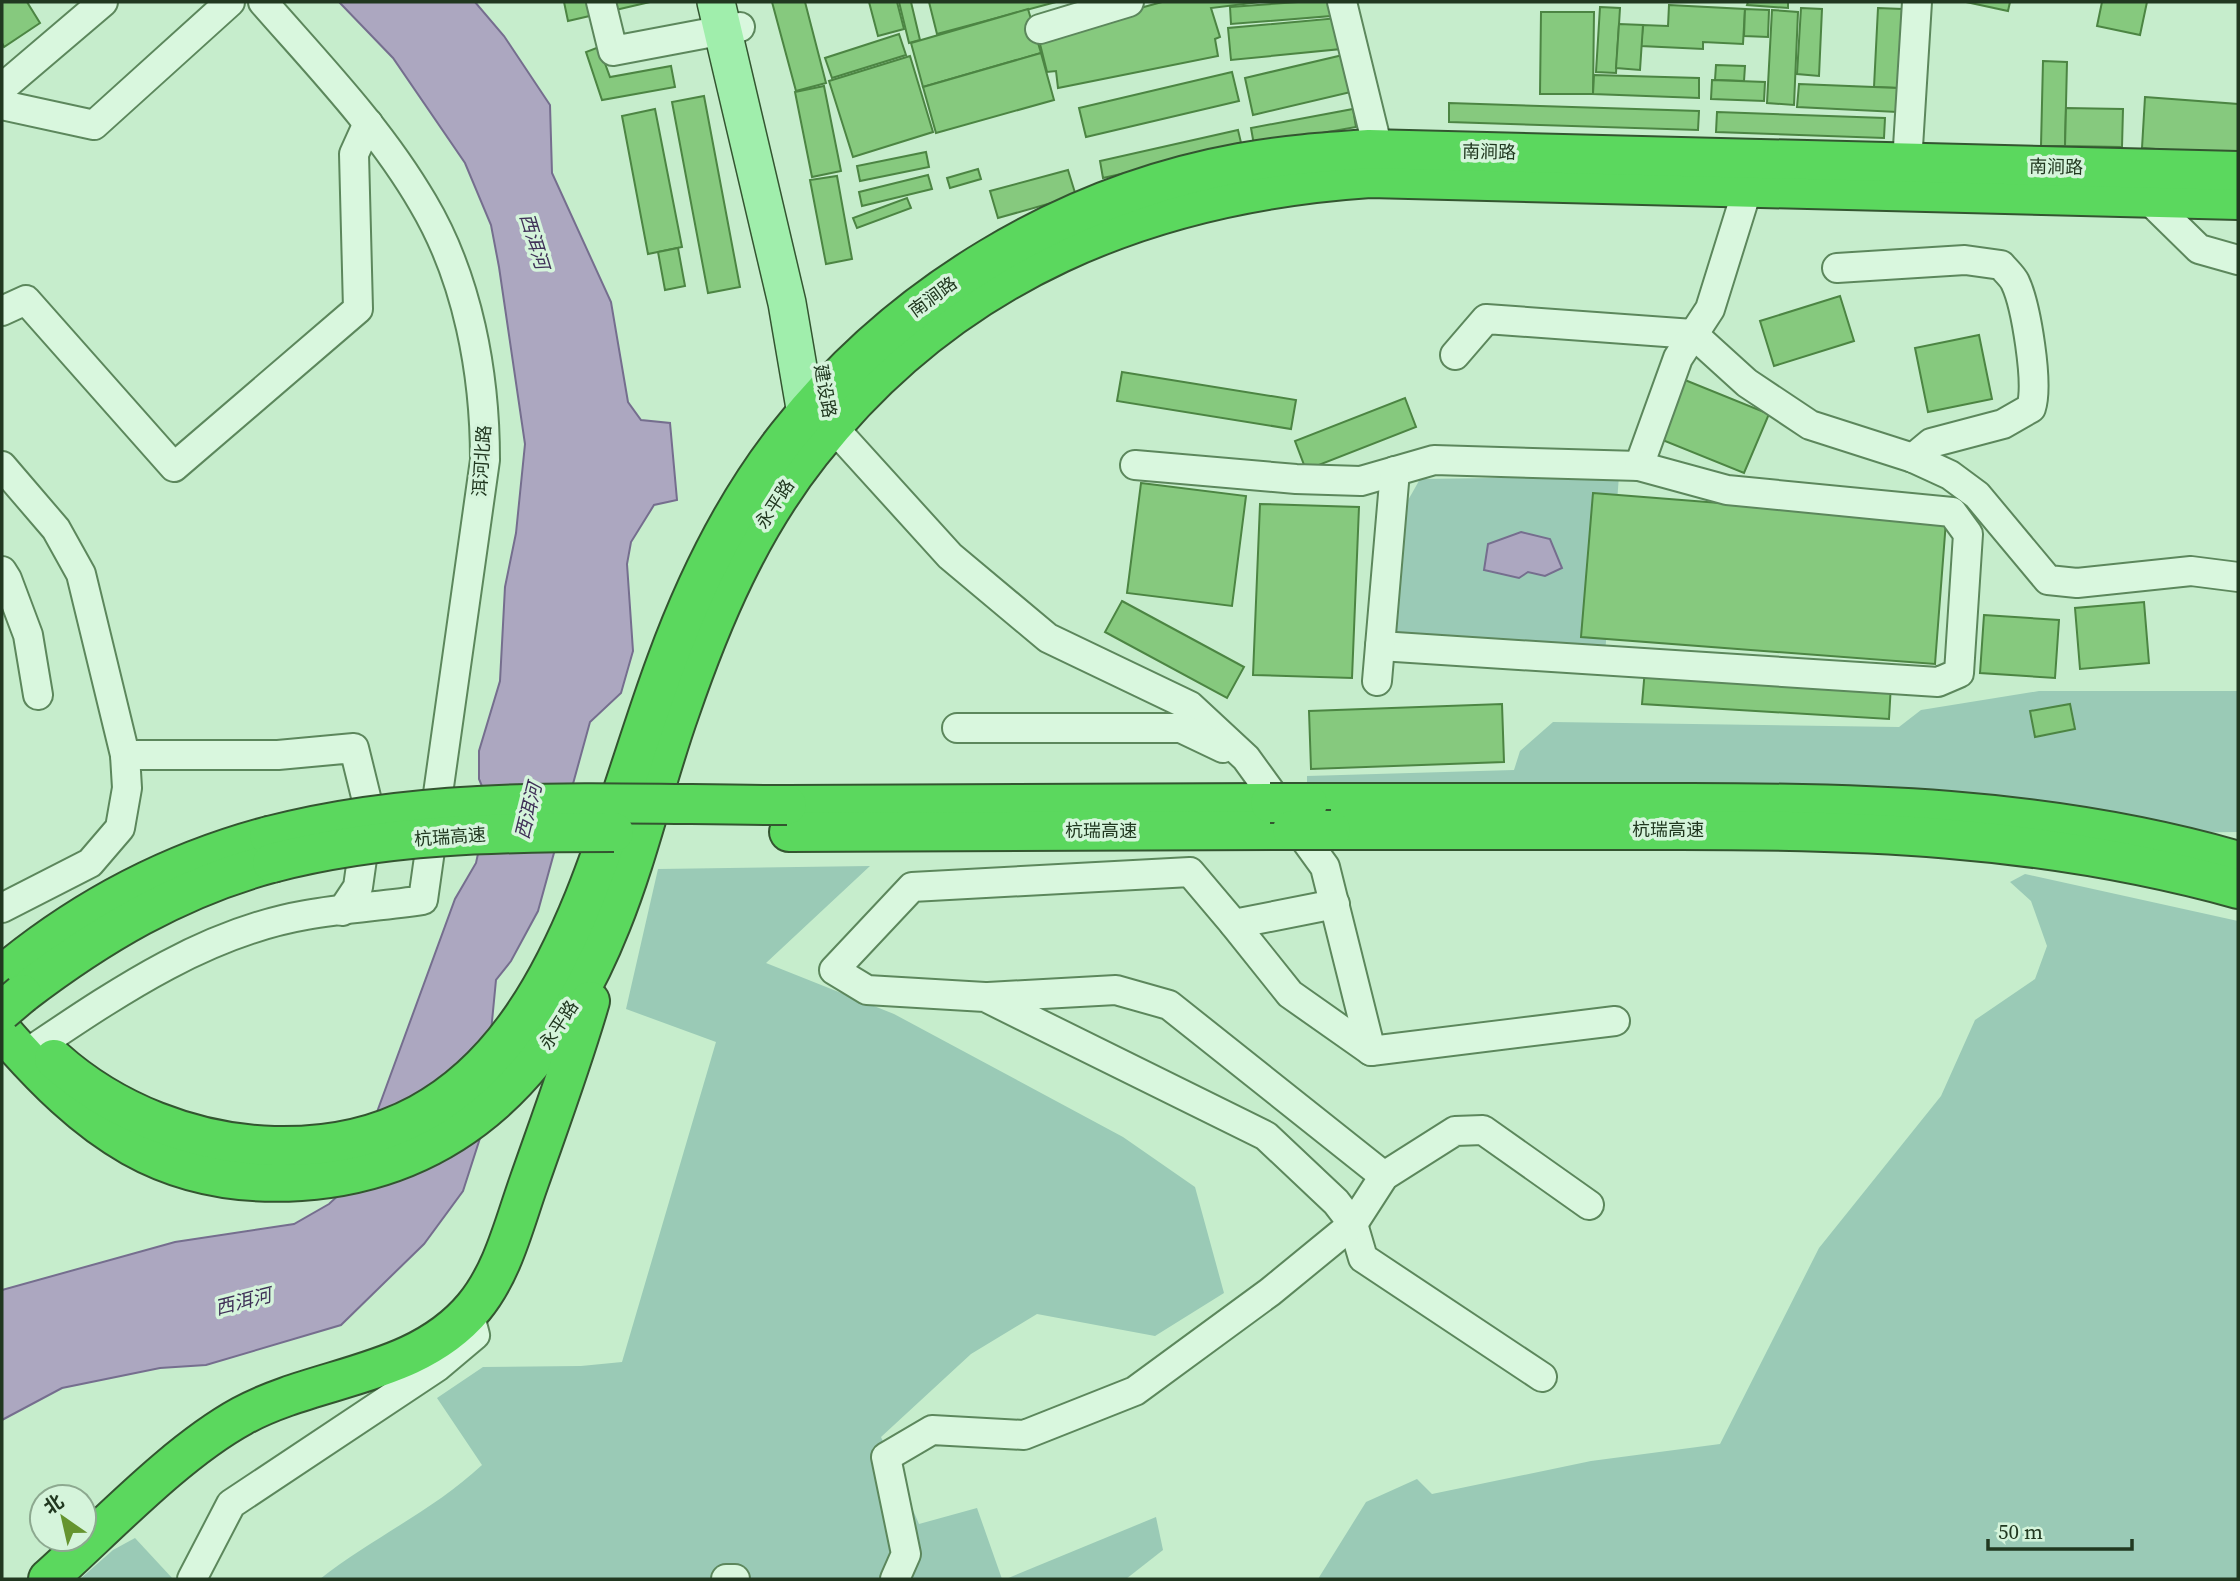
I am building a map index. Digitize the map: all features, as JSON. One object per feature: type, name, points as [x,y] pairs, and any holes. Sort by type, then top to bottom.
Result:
[{"type":"highway","name":"南涧路","points":[[819,409],[870,346],[934,295],[1003,250],[1077,213],[1155,184],[1237,164],[1280,157],[1378,149],[2238,171]]},
{"type":"highway","name":"南涧路","points":[[819,409],[1006,282],[1088,239],[1203,201],[1283,185],[1370,178],[2238,200]]},
{"type":"highway","name":"永平路","points":[[575,967],[584,901],[664,667],[699,582],[741,503],[819,409]]},
{"type":"highway","name":"永平路","points":[[2,1031],[50,1065],[138,1114],[198,1135],[250,1145],[294,1147],[359,1138],[424,1112],[454,1092],[483,1067],[510,1037],[536,1001],[575,967],[611,926],[681,706],[723,598],[819,409]]},
{"type":"highway","points":[[48,1579],[185,1457],[228,1424],[298,1392],[415,1352],[449,1331],[469,1312],[493,1278],[505,1251],[576,1050],[611,926],[622,789]]},
{"type":"highway","name":"杭瑞高速","points":[[1300,817],[1801,802],[1894,806],[2068,824],[2149,839],[2238,861]]},
{"type":"highway","name":"杭瑞高速","points":[[6,991],[75,954],[124,923],[271,849],[444,836],[788,818],[1300,817],[1903,833],[2064,850],[2238,889]]},
{"type":"highway","name":"永平路","points":[[6,991],[50,1065]]},
{"type":"main road","name":"建设路","points":[[728,15],[808,304],[819,409]]},
{"type":"street","points":[[2,88],[103,2]]},
{"type":"street","points":[[2,105],[94,125],[230,2]]},
{"type":"street","name":"洱河北路","points":[[263,2],[368,123],[424,203],[452,266],[473,339],[485,407],[485,460],[423,901],[342,911]]},
{"type":"street","points":[[601,2],[613,51],[728,15]]},
{"type":"street","points":[[1040,29],[1129,2]]},
{"type":"street","points":[[1342,2],[1378,149]]},
{"type":"street","points":[[1908,163],[1917,2]]},
{"type":"street","points":[[2,311],[26,300],[174,467],[358,309],[355,154],[368,123]]},
{"type":"street","points":[[1639,466],[1678,358],[1710,309],[1748,187]]},
{"type":"street","points":[[2147,198],[2199,249],[2238,260]]},
{"type":"street","points":[[1837,268],[1965,260],[2001,265],[2015,281],[2032,359],[2034,398],[2031,408],[2003,424],[1931,443],[1913,458]]},
{"type":"street","points":[[1455,355],[1486,319],[1693,334],[1747,383],[1810,425],[1913,458],[1950,475],[1977,495],[2048,580],[2077,583],[2191,571],[2238,577]]},
{"type":"street","points":[[819,409],[950,556],[1048,638],[1190,706],[1247,758],[1325,867],[1371,1051]]},
{"type":"street","points":[[1135,465],[1296,479],[1361,481],[1434,460],[1639,466],[1727,490],[1952,512],[1969,534],[1959,673],[1938,682],[1380,646]]},
{"type":"street","points":[[2,466],[56,529],[80,574],[125,755],[127,788],[120,828],[90,863],[2,908]]},
{"type":"street","points":[[1377,681],[1395,471]]},
{"type":"street","points":[[2,571],[8,579],[28,635],[38,695]]},
{"type":"street","points":[[957,728],[1181,728],[1247,758]]},
{"type":"street","points":[[50,1065],[120,990],[193,953],[241,933],[306,915],[342,911],[358,887],[369,809],[354,748],[278,755],[125,755]]},
{"type":"street","points":[[1384,1175],[1169,1005],[1116,990],[985,997],[867,990],[834,970],[912,887],[1190,872],[1290,994],[1371,1051],[1615,1021]]},
{"type":"street","points":[[1234,925],[1335,904]]},
{"type":"street","points":[[985,997],[1266,1136],[1336,1202],[1353,1224],[1363,1258],[1542,1377]]},
{"type":"street","points":[[895,1579],[906,1554],[886,1457],[932,1430],[1024,1435],[1135,1391],[1270,1292],[1353,1224],[1384,1175],[1455,1131],[1483,1130],[1589,1205]]},
{"type":"street","points":[[191,1579],[231,1504],[437,1367],[475,1335],[469,1312]]},
{"type":"street","points":[[726,1579],[735,1579]]},
{"type":"green space","points":[[1619,476],[1605,654],[1383,635],[1398,518],[1420,479]]},
{"type":"green space","points":[[2039,691],[2238,691],[2238,832],[2158,833],[1307,791],[1307,776],[1514,770],[1520,751],[1553,722],[1899,727],[1921,710]]},
{"type":"green space","points":[[870,866],[766,963],[894,1014],[1123,1137],[1195,1187],[1224,1293],[1155,1336],[1037,1314],[971,1354],[881,1437],[919,1524],[977,1508],[1002,1579],[320,1579],[444,1496],[482,1465],[437,1398],[483,1367],[581,1366],[622,1362],[716,1042],[626,1009],[658,869]]},
{"type":"green space","points":[[2025,874],[2238,921],[2238,1579],[1318,1579],[1366,1502],[1417,1479],[1432,1494],[1591,1461],[1720,1444],[1819,1248],[1941,1096],[1975,1020],[2035,979],[2047,946],[2031,901],[2010,882]]},
{"type":"green space","points":[[1156,1517],[1163,1550],[1126,1579],[1006,1579]]},
{"type":"green space","points":[[135,1538],[173,1579],[80,1579],[113,1550]]},
{"type":"water","name":"西洱河","points":[[339,2],[475,2],[504,36],[550,105],[552,173],[611,302],[628,402],[641,420],[670,423],[677,500],[654,505],[631,542],[627,564],[633,651],[621,693],[590,722],[538,911],[511,961],[496,980],[481,1135],[463,1191],[424,1244],[341,1325],[206,1365],[160,1368],[62,1388],[2,1420],[2,1290],[175,1242],[294,1224],[329,1204],[356,1179],[377,1112],[455,899],[476,863],[489,803],[479,779],[479,751],[500,681],[505,587],[516,533],[525,444],[499,267],[491,225],[465,163],[393,58]]},
{"type":"water","points":[[1521,532],[1550,539],[1562,568],[1545,576],[1528,572],[1519,578],[1484,570],[1488,544]]},
{"type":"building","points":[[2,2],[27,2],[40,23],[4,47],[2,43]]},
{"type":"building","points":[[564,2],[650,2],[568,21]]},
{"type":"building","points":[[772,2],[805,2],[826,83],[796,91]]},
{"type":"building","points":[[869,2],[897,2],[904,29],[878,36]]},
{"type":"building","points":[[899,2],[911,2],[920,40],[909,43]]},
{"type":"building","points":[[929,2],[1056,2],[937,34]]},
{"type":"building","points":[[1162,2],[1260,2],[1211,8],[1220,37],[1215,39],[1218,56],[1058,88],[1056,71],[1047,72],[1038,36]]},
{"type":"building","points":[[1330,2],[1331,16],[1231,24],[1230,7]]},
{"type":"building","points":[[1748,2],[1788,2],[1788,8],[1747,5]]},
{"type":"building","points":[[1966,2],[2010,2],[2008,11]]},
{"type":"building","points":[[2102,2],[2147,2],[2140,35],[2097,26]]},
{"type":"building","points":[[1669,5],[1745,9],[1743,44],[1703,42],[1703,49],[1641,46],[1643,25],[1668,26]]},
{"type":"building","points":[[1600,7],[1620,8],[1616,73],[1596,72]]},
{"type":"building","points":[[1801,8],[1822,9],[1819,76],[1797,74]]},
{"type":"building","points":[[1878,8],[1902,9],[1898,88],[1874,87]]},
{"type":"building","points":[[1028,9],[1041,53],[923,87],[911,43]]},
{"type":"building","points":[[1745,9],[1769,10],[1768,37],[1744,36]]},
{"type":"building","points":[[1772,10],[1798,12],[1794,105],[1767,103]]},
{"type":"building","points":[[1541,12],[1594,12],[1593,94],[1540,94]]},
{"type":"building","points":[[1338,18],[1341,49],[1231,60],[1228,28]]},
{"type":"building","points":[[1619,24],[1643,25],[1640,70],[1616,68]]},
{"type":"building","points":[[899,34],[906,55],[832,78],[825,58]]},
{"type":"building","points":[[599,47],[610,77],[671,66],[675,87],[602,100],[586,52]]},
{"type":"building","points":[[1041,53],[1054,100],[936,133],[923,87]]},
{"type":"building","points":[[1347,54],[1355,91],[1253,115],[1245,78]]},
{"type":"building","points":[[910,56],[933,132],[853,157],[829,81]]},
{"type":"building","points":[[2043,61],[2067,62],[2065,146],[2041,146]]},
{"type":"building","points":[[1716,65],[1745,66],[1744,81],[1715,80]]},
{"type":"building","points":[[1232,72],[1239,101],[1086,137],[1079,108]]},
{"type":"building","points":[[1594,75],[1699,78],[1699,98],[1593,94]]},
{"type":"building","points":[[1712,80],[1765,82],[1764,101],[1711,99]]},
{"type":"building","points":[[1799,84],[1898,88],[1897,112],[1797,107]]},
{"type":"building","points":[[824,86],[841,171],[812,177],[795,92]]},
{"type":"building","points":[[704,96],[740,287],[708,293],[672,102]]},
{"type":"building","points":[[2145,97],[2238,104],[2238,155],[2142,148]]},
{"type":"building","points":[[1449,103],[1699,111],[1698,130],[1449,122]]},
{"type":"building","points":[[2066,108],[2123,109],[2122,147],[2065,146]]},
{"type":"building","points":[[655,109],[682,247],[648,254],[622,116]]},
{"type":"building","points":[[1353,109],[1356,127],[1254,145],[1251,128]]},
{"type":"building","points":[[1717,112],[1885,118],[1884,138],[1716,132]]},
{"type":"building","points":[[1238,130],[1242,147],[1103,178],[1100,161]]},
{"type":"building","points":[[926,152],[929,167],[860,181],[857,166]]},
{"type":"building","points":[[978,169],[981,179],[950,188],[947,178]]},
{"type":"building","points":[[1068,170],[1076,196],[998,218],[990,191]]},
{"type":"building","points":[[928,175],[932,189],[862,206],[859,192]]},
{"type":"building","points":[[837,176],[852,259],[826,264],[810,180]]},
{"type":"building","points":[[907,198],[911,208],[857,228],[853,218]]},
{"type":"building","points":[[678,248],[685,286],[665,290],[658,252]]},
{"type":"building","points":[[1840,296],[1854,341],[1774,366],[1760,321]]},
{"type":"building","points":[[1979,335],[1992,399],[1928,412],[1915,348]]},
{"type":"building","points":[[1122,372],[1296,400],[1291,429],[1117,401]]},
{"type":"building","points":[[1680,378],[1769,414],[1744,473],[1655,437]]},
{"type":"building","points":[[1405,398],[1416,427],[1306,470],[1295,441]]},
{"type":"building","points":[[1141,483],[1246,496],[1232,606],[1127,593]]},
{"type":"building","points":[[1593,493],[1946,521],[1935,664],[1581,637]]},
{"type":"building","points":[[1260,504],[1359,507],[1352,678],[1253,675]]},
{"type":"building","points":[[1122,601],[1244,667],[1227,698],[1105,632]]},
{"type":"building","points":[[2144,602],[2149,663],[2080,669],[2075,608]]},
{"type":"building","points":[[1984,615],[2059,620],[2055,678],[1980,673]]},
{"type":"building","points":[[1645,669],[1891,684],[1889,719],[1642,704]]},
{"type":"building","points":[[1502,704],[1504,762],[1311,769],[1309,711]]},
{"type":"building","points":[[2070,704],[2075,729],[2035,737],[2030,711]]}]
